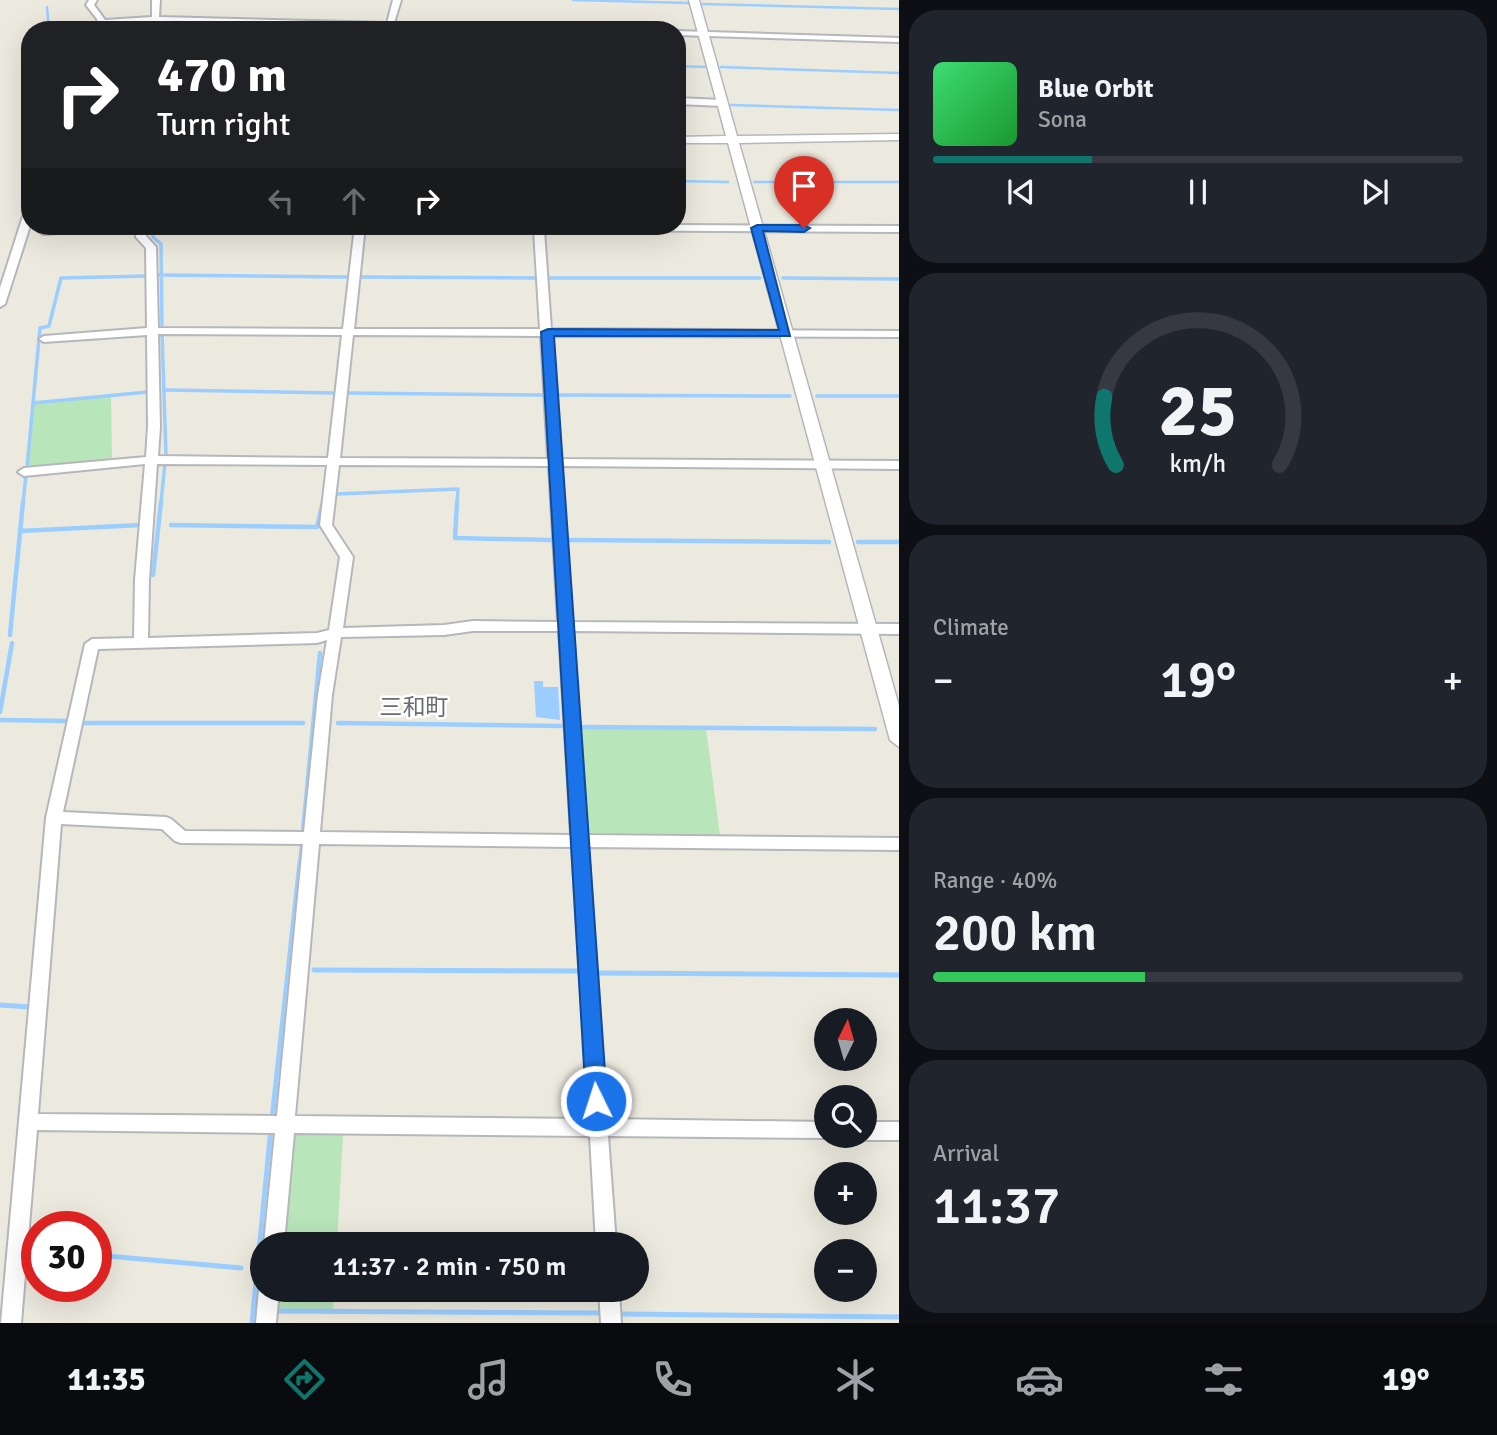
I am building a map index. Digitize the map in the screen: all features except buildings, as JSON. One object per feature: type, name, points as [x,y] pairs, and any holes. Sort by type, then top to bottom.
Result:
[{"type":"street","points":[[93,0],[90,5],[99,21]]},
{"type":"street","points":[[155,19],[156,0]]},
{"type":"street","points":[[391,21],[397,0]]},
{"type":"street","points":[[694,0],[898,740]]},
{"type":"street","points":[[140,21],[243,21]]},
{"type":"street","points":[[686,33],[898,40]]},
{"type":"street","points":[[686,101],[722,103]]},
{"type":"street","points":[[686,140],[898,137]]},
{"type":"street","points":[[686,227],[898,229]]},
{"type":"street","points":[[0,304],[22,235]]},
{"type":"street","points":[[141,235],[151,247],[150,331],[154,427],[142,580],[141,643]]},
{"type":"street","points":[[274,1232],[276,1124],[312,839],[334,633],[348,557],[326,525],[359,235]]},
{"type":"street","points":[[540,235],[605,1232]]},
{"type":"street","points":[[44,339],[150,331],[898,334]]},
{"type":"street","points":[[24,471],[152,460],[898,465]]},
{"type":"street","points":[[11,1323],[54,818],[92,644],[317,638],[334,633],[565,626],[898,629]]},
{"type":"street","points":[[54,818],[166,823],[181,837],[898,844]]},
{"type":"street","points":[[30,1122],[814,1130]]},
{"type":"street","points":[[877,1131],[898,1131]]},
{"type":"street","points":[[266,1323],[268,1302]]},
{"type":"street","points":[[610,1302],[611,1323]]},
{"type":"green space","points":[[111,396],[112,461],[27,468],[33,403]]},
{"type":"green space","points":[[580,727],[706,728],[720,836],[587,834]]},
{"type":"green space","points":[[292,1135],[343,1135],[338,1232],[280,1232]]},
{"type":"green space","points":[[273,1302],[333,1302],[333,1311],[272,1311]]},
{"type":"water","points":[[534,681],[543,681],[543,687],[558,687],[560,720],[536,717]]},
{"type":"waterway","points":[[159,18],[160,0]]},
{"type":"waterway","points":[[573,0],[688,3]]},
{"type":"waterway","points":[[703,4],[899,9]]},
{"type":"waterway","points":[[47,7],[48,21]]},
{"type":"waterway","points":[[686,66],[705,67]]},
{"type":"waterway","points":[[721,67],[899,73]]},
{"type":"waterway","points":[[731,105],[899,110]]},
{"type":"waterway","points":[[686,181],[728,182]]},
{"type":"waterway","points":[[754,182],[899,182]]},
{"type":"waterway","points":[[153,235],[161,244],[161,275]]},
{"type":"waterway","points":[[161,275],[347,277]]},
{"type":"waterway","points":[[161,275],[162,327]]},
{"type":"waterway","points":[[33,403],[40,328],[49,326],[61,278],[147,276]]},
{"type":"waterway","points":[[359,277],[536,278]]},
{"type":"waterway","points":[[548,278],[760,278]]},
{"type":"waterway","points":[[783,278],[899,279]]},
{"type":"waterway","points":[[162,333],[166,455]]},
{"type":"waterway","points":[[166,390],[333,393]]},
{"type":"waterway","points":[[33,403],[148,392]]},
{"type":"waterway","points":[[349,393],[543,395]]},
{"type":"waterway","points":[[558,395],[790,396]]},
{"type":"waterway","points":[[817,396],[899,396]]},
{"type":"waterway","points":[[27,468],[33,403]]},
{"type":"waterway","points":[[161,503],[165,463]]},
{"type":"waterway","points":[[23,503],[26,475]]},
{"type":"waterway","points":[[336,494],[458,489],[457,503]]},
{"type":"waterway","points":[[323,503],[324,499]]},
{"type":"waterway","points":[[20,531],[23,502]]},
{"type":"waterway","points":[[153,575],[161,502]]},
{"type":"waterway","points":[[171,525],[317,527],[323,502]]},
{"type":"waterway","points":[[457,502],[455,538],[552,540]]},
{"type":"waterway","points":[[20,531],[141,525]]},
{"type":"waterway","points":[[10,635],[20,531]]},
{"type":"waterway","points":[[568,540],[829,542]]},
{"type":"waterway","points":[[858,542],[899,542]]},
{"type":"waterway","points":[[0,712],[12,643]]},
{"type":"waterway","points":[[303,831],[320,653]]},
{"type":"waterway","points":[[0,720],[68,721]]},
{"type":"waterway","points":[[83,723],[303,723]]},
{"type":"waterway","points":[[338,723],[563,726]]},
{"type":"waterway","points":[[580,727],[875,729]]},
{"type":"waterway","points":[[300,864],[302,845]]},
{"type":"waterway","points":[[272,1119],[300,862]]},
{"type":"waterway","points":[[314,970],[580,971]]},
{"type":"waterway","points":[[596,973],[899,975]]},
{"type":"waterway","points":[[0,1005],[30,1007]]},
{"type":"waterway","points":[[252,1323],[271,1128]]},
{"type":"waterway","points":[[112,1256],[241,1268]]},
{"type":"waterway","points":[[272,1311],[599,1313]]},
{"type":"waterway","points":[[621,1314],[899,1317]]},
{"type":"district","name":"三和町","points":[[414,707]]},
{"type":"route","points":[[596,1101],[554,463],[548,332],[786,334],[757,228],[804,228]]}]
